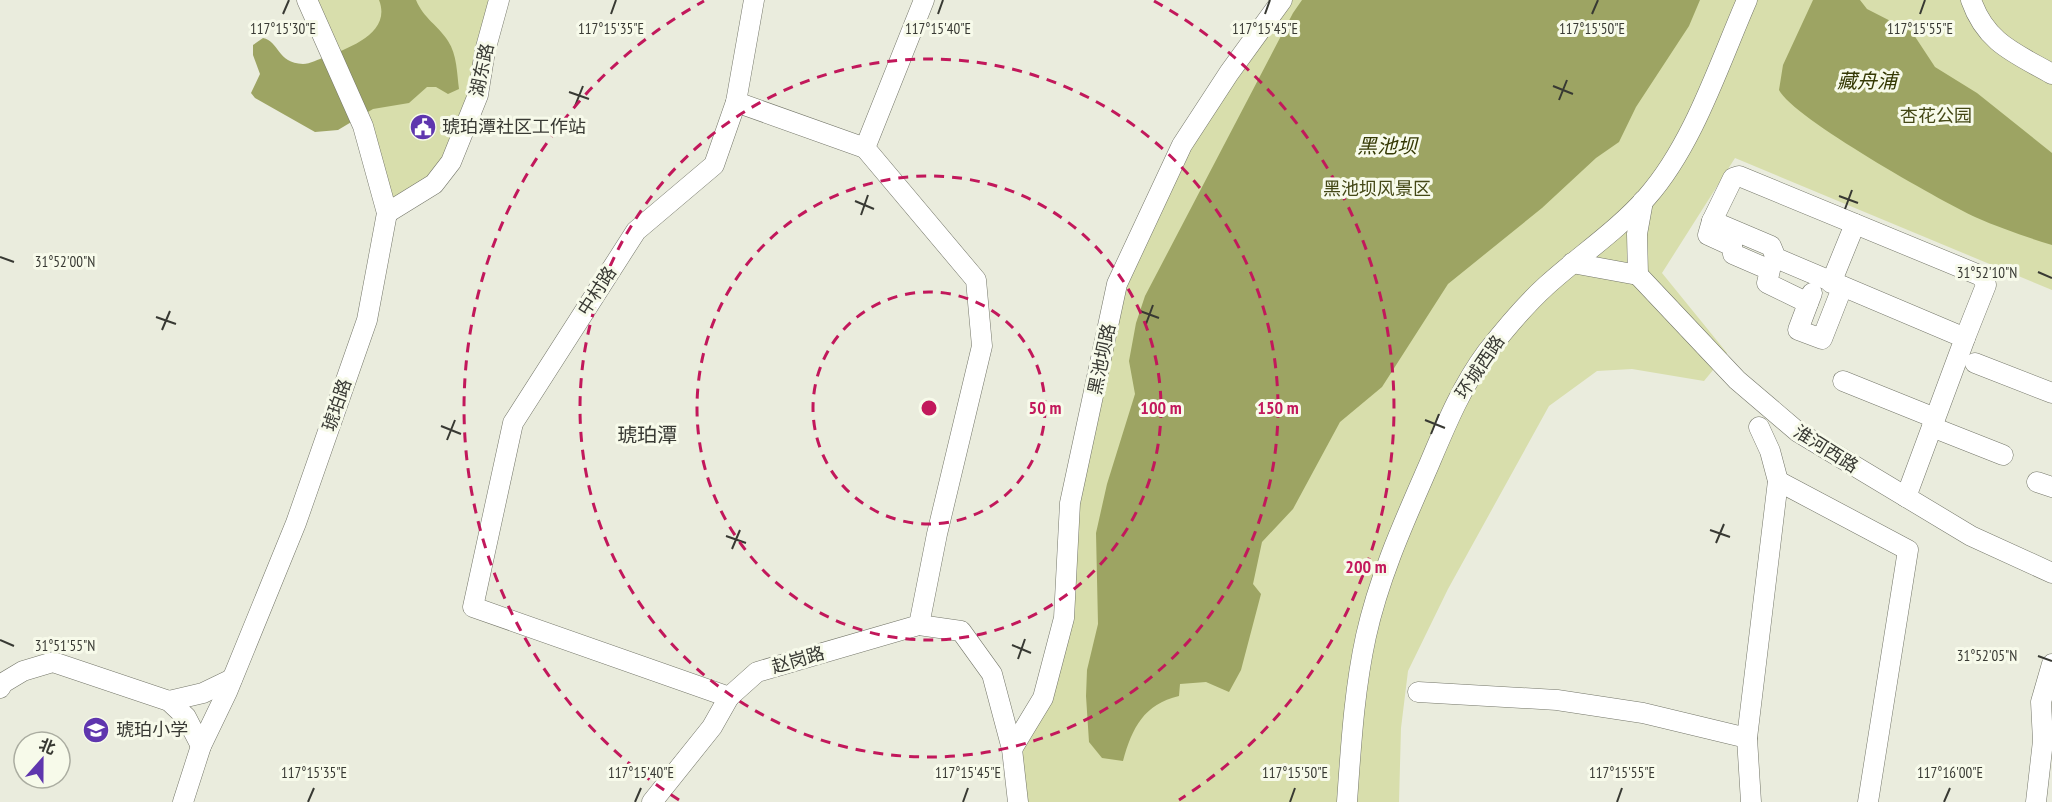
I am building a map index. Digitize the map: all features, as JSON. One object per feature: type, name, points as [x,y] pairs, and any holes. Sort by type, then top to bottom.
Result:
[{"type":"street","name":"琥珀路","points":[[183,802],[201,746],[232,679],[296,523],[367,320],[387,213],[363,126],[307,0]]},
{"type":"street","name":"湖东路","points":[[387,213],[435,184],[451,162],[478,95],[485,51],[499,0]]},
{"type":"street","name":"中村路","points":[[729,697],[473,607],[513,423],[636,231],[714,165],[736,102],[754,0]]},
{"type":"street","points":[[865,148],[924,0]]},
{"type":"street","name":"黑池坝路","points":[[1012,749],[1043,698],[1064,618],[1070,503],[1118,284],[1182,145],[1229,72],[1282,0]]},
{"type":"street","name":"环城西路","points":[[1347,802],[1358,677],[1377,598],[1401,529],[1452,411],[1486,354],[1517,314],[1643,201],[1669,169],[1685,140],[1748,0]]},
{"type":"street","points":[[1971,0],[1980,21],[1995,41],[2052,74]]},
{"type":"street","points":[[736,102],[865,148],[976,280],[982,346],[937,534],[919,625]]},
{"type":"street","points":[[1906,497],[1985,287],[1983,278],[1739,176],[1732,178],[1708,235],[1731,246],[1733,254],[1831,283],[1965,338]]},
{"type":"street","points":[[1572,263],[1638,275],[1637,242],[1643,201]]},
{"type":"street","points":[[1831,283],[1808,303],[1798,330],[1822,339],[1831,283],[1855,224]]},
{"type":"street","points":[[1773,264],[1766,282],[1808,303]]},
{"type":"street","name":"淮河西路","points":[[1638,275],[1737,380],[1798,432],[1971,536],[2052,573]]},
{"type":"street","points":[[1975,363],[2052,393]]},
{"type":"street","points":[[1843,381],[2003,454]]},
{"type":"street","points":[[1751,802],[1747,738],[1778,481],[1770,451],[1759,427]]},
{"type":"street","points":[[1778,481],[1908,550],[1868,802]]},
{"type":"street","name":"赵岗路","points":[[652,802],[712,727],[729,697],[757,672],[919,625],[961,631],[992,674],[1012,749],[1018,802]]},
{"type":"street","points":[[0,688],[3,683],[23,671],[53,662],[169,701],[186,717],[201,746]]},
{"type":"street","points":[[2036,802],[2043,741],[2040,702],[2052,663]]},
{"type":"street","points":[[169,701],[203,693],[232,679]]},
{"type":"street","points":[[1418,692],[1589,705],[1643,712],[1747,738]]},
{"type":"green space","points":[[307,0],[499,0],[451,162],[387,213]]},
{"type":"green space","name":"黑池坝风景区","points":[[1282,0],[2052,0],[2052,290],[1735,158],[1662,273],[1727,353],[1704,381],[1632,369],[1597,371],[1549,406],[1448,589],[1408,671],[1401,728],[1399,802],[1018,802],[1012,749],[1043,698],[1064,618],[1070,503],[1117,284],[1182,145]]},
{"type":"water","points":[[379,0],[416,0],[451,46],[459,89],[448,94],[436,87],[427,87],[409,103],[373,109],[338,130],[315,132],[255,98],[251,93],[260,74],[253,55],[253,45],[263,38],[294,63],[311,62],[366,38],[379,22],[381,12]]},
{"type":"water","name":"黑池坝","points":[[1302,0],[1700,0],[1689,26],[1636,107],[1619,142],[1596,158],[1542,208],[1448,284],[1382,387],[1340,422],[1293,509],[1262,542],[1253,584],[1261,594],[1241,670],[1229,692],[1206,682],[1180,684],[1179,696],[1157,705],[1141,719],[1135,728],[1123,761],[1102,758],[1089,742],[1086,696],[1087,670],[1098,624],[1096,533],[1107,484],[1135,394],[1129,361],[1136,323],[1145,296],[1293,13]]},
{"type":"water","name":"藏舟浦","points":[[1813,0],[1860,0],[1867,9],[1912,32],[1935,67],[1977,93],[2052,153],[2052,245],[1984,221],[1957,208],[1838,138],[1790,103],[1779,90],[1783,65]]},
{"type":"place","name":"琥珀潭社区工作站","points":[[423,127]]},
{"type":"place","name":"琥珀小学","points":[[96,730]]},
{"type":"district","name":"琥珀潭","points":[[647,435]]},
{"type":"park label","name":"杏花公园","points":[[1936,116]]}]
